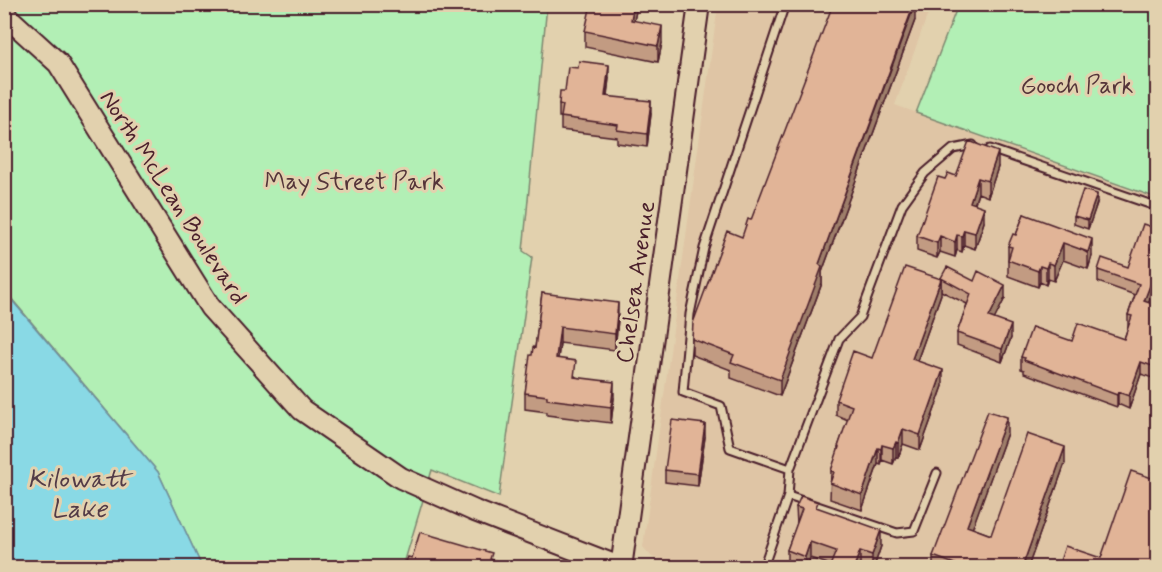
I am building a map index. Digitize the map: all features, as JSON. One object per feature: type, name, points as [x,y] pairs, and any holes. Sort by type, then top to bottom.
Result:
[{"type":"main road","name":"Chelsea Avenue","points":[[622,567],[699,4]]},
{"type":"main road","name":"North McLean Boulevard","points":[[4,14],[57,63],[210,307],[303,410],[401,478],[475,511],[622,567]]},
{"type":"lane","points":[[785,4],[704,248],[690,314],[684,392],[721,406],[730,448],[790,469]]},
{"type":"lane","points":[[763,567],[788,496],[790,469],[839,339],[861,317],[902,204],[925,173],[953,149],[977,145],[1158,207]]},
{"type":"lane","points":[[788,496],[897,532],[914,531],[937,473]]},
{"type":"shaded area","points":[[718,5],[931,5],[895,105],[1157,198],[1157,567],[682,568],[652,557],[643,547]]},
{"type":"green space","name":"May Street Park","points":[[4,5],[547,5],[523,251],[532,257],[499,497],[432,470],[403,567],[202,567],[158,472],[5,291]]},
{"type":"green space","name":"Gooch Park","points":[[958,5],[1157,5],[1157,198],[916,113]]},
{"type":"water","name":"Kilowatt Lake","points":[[4,291],[158,472],[202,567],[5,567]]},
{"type":"building","points":[[591,4],[634,4],[631,20],[662,26],[658,46],[585,31]]},
{"type":"building","points":[[833,4],[914,4],[819,264],[822,267],[780,380],[731,362],[734,355],[692,339],[693,323],[727,231],[742,237],[748,219],[751,220]]},
{"type":"building","points":[[579,61],[609,65],[605,96],[651,101],[647,134],[617,130],[618,125],[561,117],[563,105],[559,104],[560,91],[565,91],[568,67],[578,68]]},
{"type":"building","points":[[969,141],[998,152],[988,181],[978,178],[970,202],[984,207],[975,233],[964,230],[962,236],[957,235],[955,242],[940,236],[937,243],[917,236],[938,177],[945,179],[948,173],[956,176]]},
{"type":"building","points":[[1083,190],[1097,194],[1088,220],[1074,216]]},
{"type":"building","points":[[1024,214],[1092,239],[1088,252],[1063,243],[1054,265],[1048,263],[1046,268],[1040,266],[1038,271],[1008,260],[1012,247],[1008,246],[1013,234],[1016,235]]},
{"type":"building","points":[[1143,224],[1158,229],[1151,249],[1158,252],[1158,265],[1144,301],[1158,306],[1158,368],[1141,362],[1129,396],[1118,392],[1117,395],[1024,360],[1025,358],[1021,357],[1032,327],[1072,341],[1078,323],[1124,339],[1132,316],[1128,315],[1139,284],[1098,270],[1102,258],[1128,267]]},
{"type":"building","points":[[905,267],[941,279],[912,359],[943,370],[920,435],[903,429],[898,443],[896,442],[893,448],[882,445],[881,449],[878,448],[862,495],[830,483],[834,472],[831,471],[852,406],[836,400],[853,351],[872,358]]},
{"type":"building","points":[[947,267],[974,281],[978,271],[1005,285],[989,317],[1011,325],[1002,349],[957,333],[971,294],[941,278]]},
{"type":"building","points":[[542,293],[618,303],[615,334],[560,327],[556,358],[576,361],[574,377],[614,382],[611,407],[547,399],[547,396],[525,393],[530,355],[532,355],[533,347],[535,348]]},
{"type":"building","points":[[988,411],[1007,417],[967,526],[991,535],[1027,434],[1065,447],[1024,562],[1035,567],[963,567],[933,556]]},
{"type":"building","points":[[672,420],[705,424],[698,474],[665,470]]},
{"type":"building","points":[[1131,471],[1158,480],[1158,567],[1058,567],[1065,546],[1101,558]]},
{"type":"building","points":[[801,496],[818,502],[816,507],[881,530],[872,555],[860,551],[854,567],[834,567],[830,566],[836,551],[810,542],[805,557],[787,550],[802,509],[796,507]]},
{"type":"building","points":[[420,532],[492,553],[490,559],[517,567],[404,567],[408,557],[412,558]]}]
